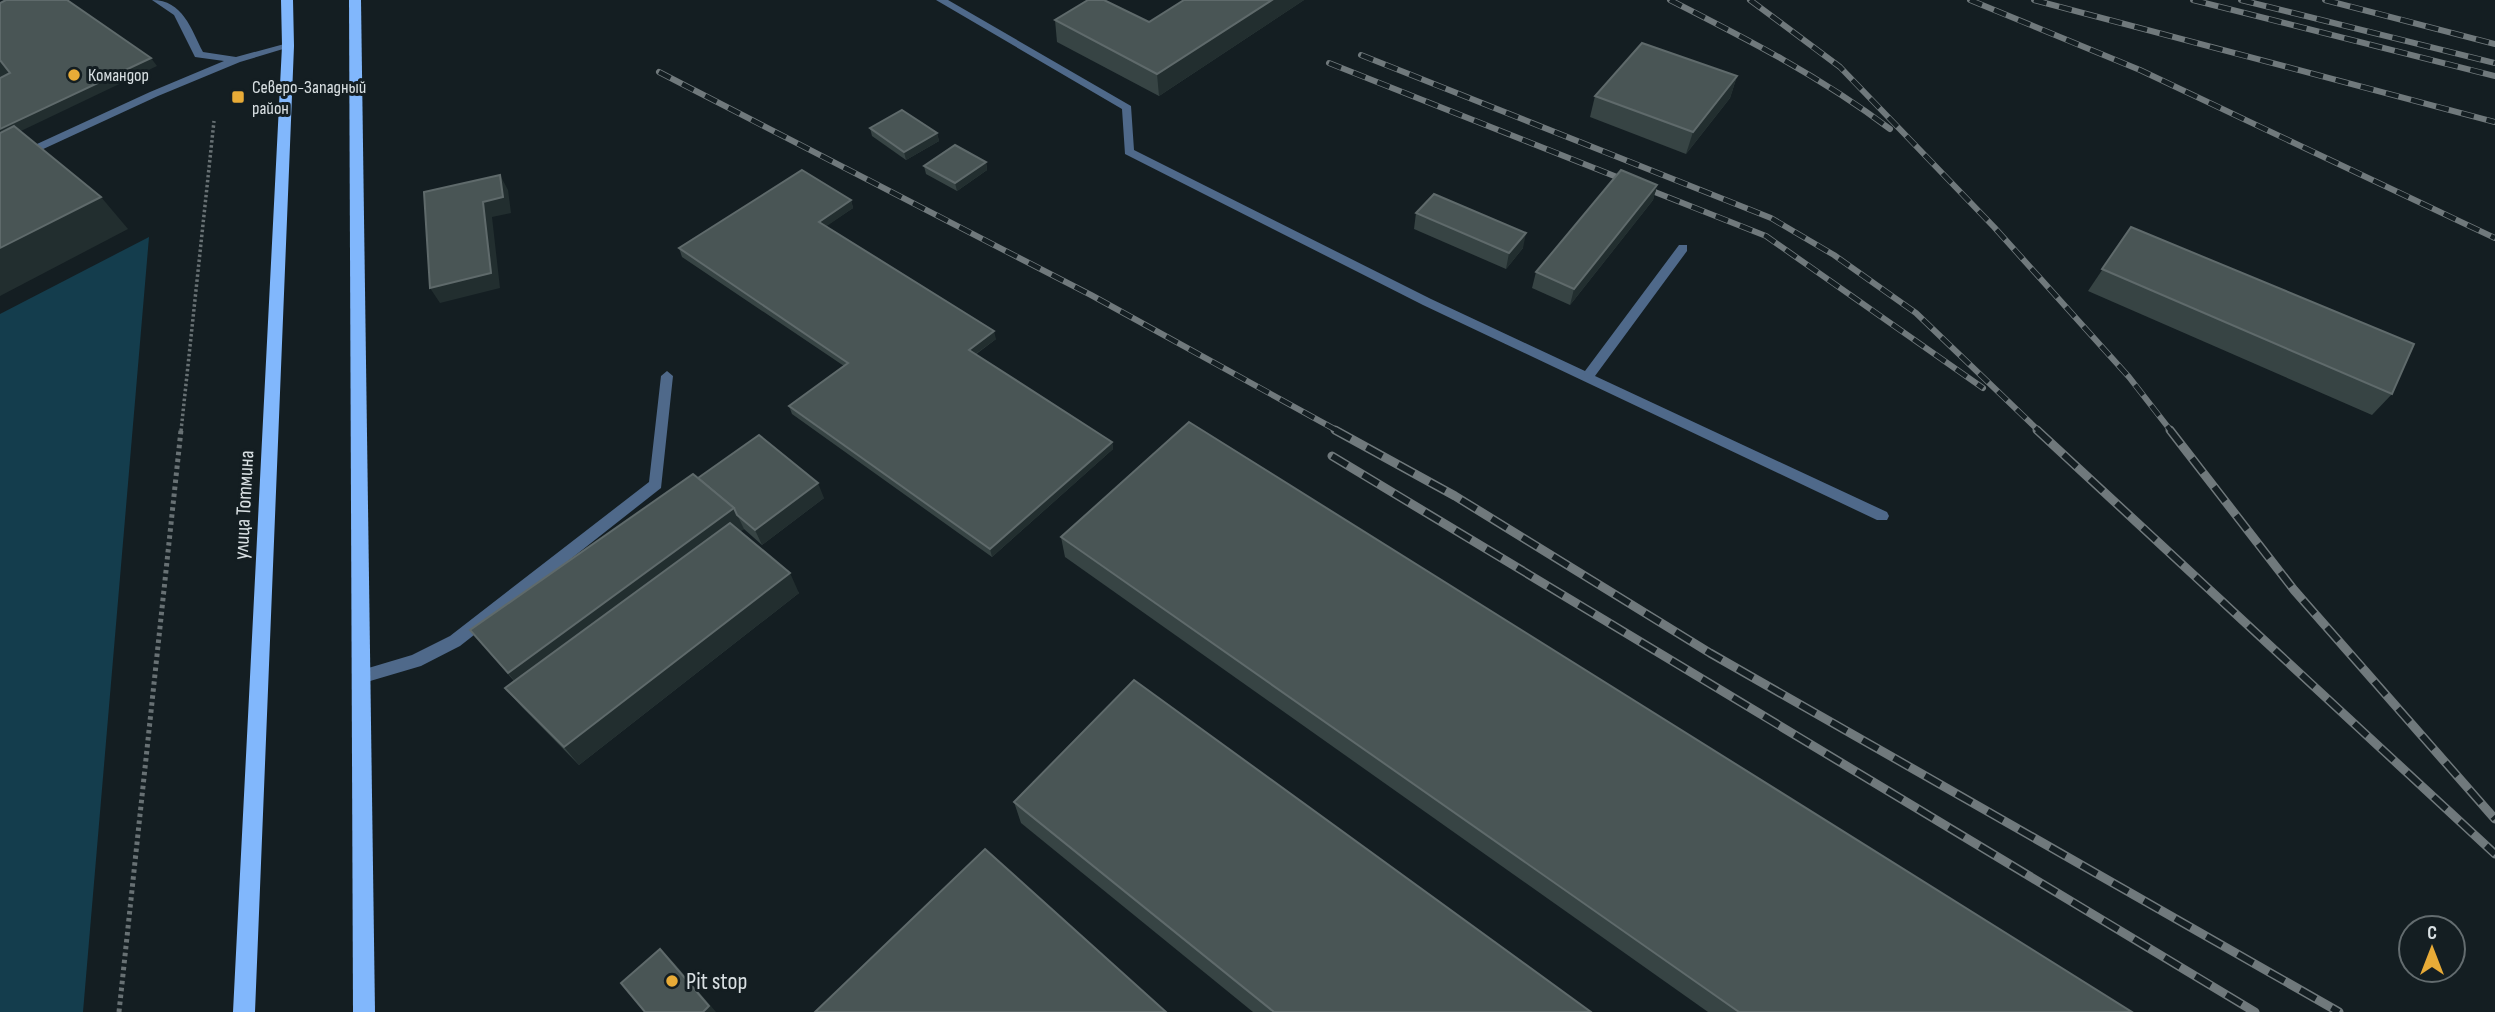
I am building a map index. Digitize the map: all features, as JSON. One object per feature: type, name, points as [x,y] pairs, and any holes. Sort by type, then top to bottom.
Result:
[{"type":"main road","name":"улица Тотмина","points":[[244,1012],[288,46],[287,0]]},
{"type":"main road","points":[[355,0],[364,1012]]},
{"type":"lane","points":[[157,0],[178,13],[199,55],[236,60]]},
{"type":"lane","points":[[941,0],[1127,108],[1129,152],[1427,302],[1882,516]]},
{"type":"lane","points":[[0,165],[154,94],[236,60],[288,46]]},
{"type":"lane","points":[[1588,376],[1683,248]]},
{"type":"lane","points":[[360,677],[416,661],[455,641],[656,484],[667,376]]},
{"type":"path","points":[[119,1012],[214,121]]},
{"type":"shaded area","points":[[149,237],[83,1012],[0,1012],[0,314]]},
{"type":"building","name":"Командор","points":[[6,0],[67,0],[151,58],[0,129],[0,78],[10,73],[0,60],[0,3]]},
{"type":"building","points":[[1088,0],[1104,0],[1149,22],[1184,0],[1272,0],[1157,74],[1055,20]]},
{"type":"building","points":[[1642,43],[1737,76],[1693,132],[1595,96]]},
{"type":"building","points":[[902,110],[937,133],[904,152],[870,128]]},
{"type":"building","points":[[14,126],[101,197],[0,248],[0,133]]},
{"type":"building","points":[[955,145],[986,162],[955,183],[924,166]]},
{"type":"building","points":[[802,170],[851,200],[819,222],[994,331],[969,350],[1112,442],[990,549],[789,406],[848,363],[679,248]]},
{"type":"building","points":[[1621,170],[1657,185],[1574,289],[1536,272]]},
{"type":"building","points":[[500,175],[503,197],[483,202],[491,273],[430,288],[424,192]]},
{"type":"building","points":[[1434,194],[1526,233],[1509,253],[1416,213]]},
{"type":"building","points":[[2131,227],[2414,344],[2392,394],[2102,269]]},
{"type":"building","points":[[1189,422],[2132,1012],[1739,1012],[1061,537]]},
{"type":"building","points":[[759,435],[818,483],[755,530],[698,478]]},
{"type":"building","points":[[693,474],[734,508],[508,673],[470,630]]},
{"type":"building","points":[[730,523],[790,573],[564,747],[505,688]]},
{"type":"building","points":[[1134,680],[1591,1012],[1274,1012],[1014,802]]},
{"type":"building","points":[[985,849],[1166,1012],[815,1012]]},
{"type":"building","name":"Pit stop","points":[[660,949],[709,1006],[703,1012],[645,1012],[621,983]]},
{"type":"railway","points":[[1670,0],[1810,76],[1890,129]]},
{"type":"railway","points":[[1750,0],[1840,67],[1994,227],[2129,377],[2171,431]]},
{"type":"railway","points":[[1970,0],[2140,70],[2495,238]]},
{"type":"railway","points":[[2034,0],[2495,122]]},
{"type":"railway","points":[[2193,0],[2495,76]]},
{"type":"railway","points":[[2241,0],[2495,63]]},
{"type":"railway","points":[[2325,0],[2495,44]]},
{"type":"railway","points":[[1361,55],[1771,218],[1834,255],[1916,313],[2039,431]]},
{"type":"railway","points":[[1329,63],[1766,236],[1983,388]]},
{"type":"railway","points":[[659,72],[1091,295],[1338,431]]},
{"type":"railway","points":[[1335,430],[1455,496],[1710,653],[2339,1012]]},
{"type":"railway","points":[[2037,430],[2495,854]]},
{"type":"railway","points":[[2170,430],[2294,590],[2495,819]]},
{"type":"railway","points":[[1332,456],[2255,1012]]},
{"type":"place","name":"Командор","points":[[74,75]]},
{"type":"place","name":"Северо-Западный район","points":[[238,97]]},
{"type":"place","name":"Pit stop","points":[[672,981]]}]
